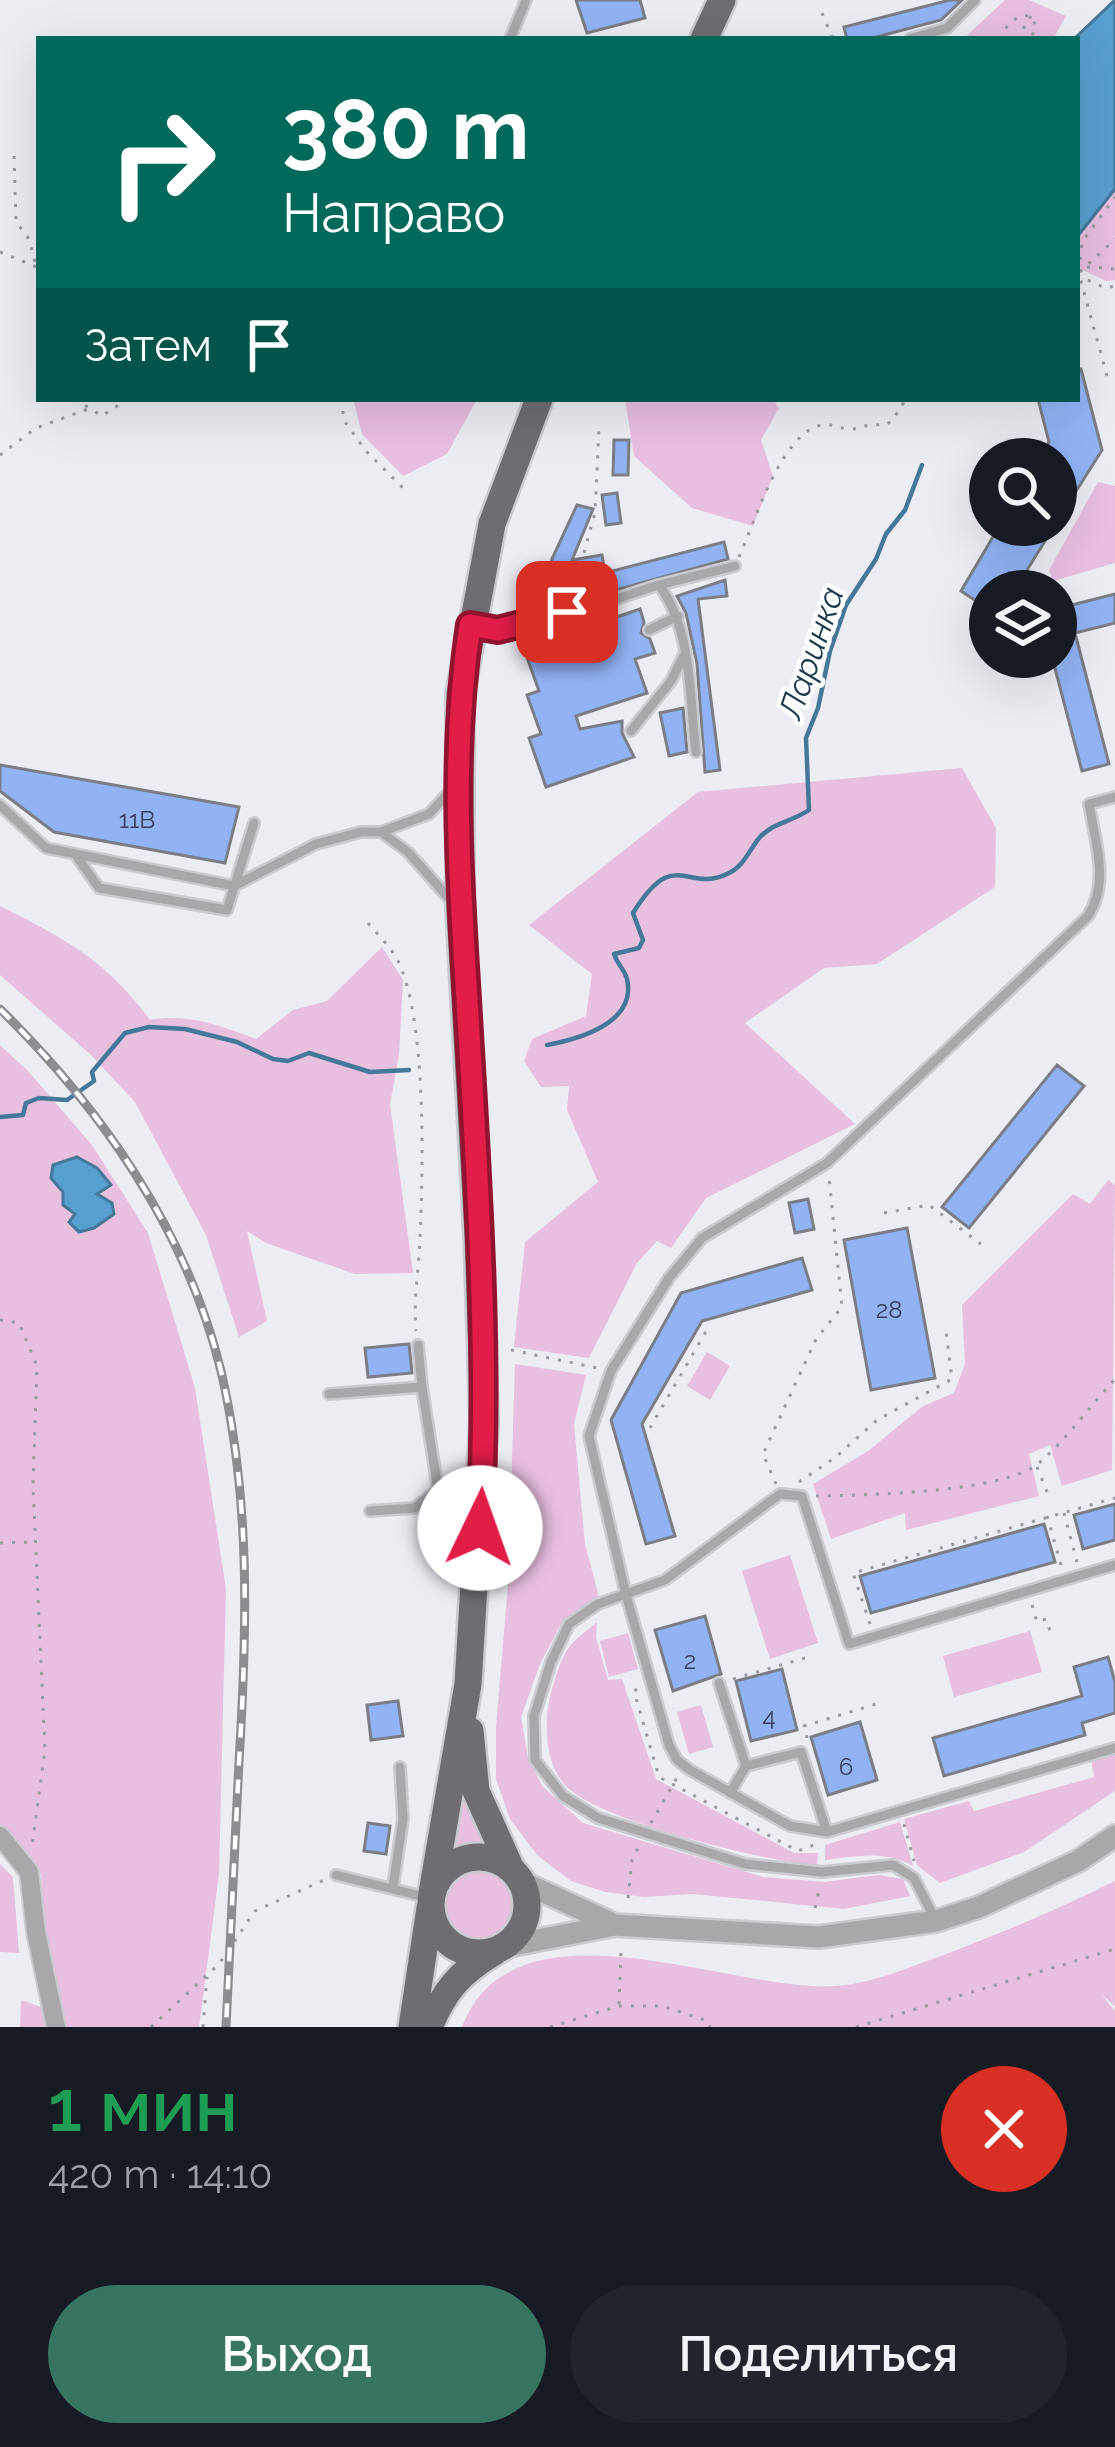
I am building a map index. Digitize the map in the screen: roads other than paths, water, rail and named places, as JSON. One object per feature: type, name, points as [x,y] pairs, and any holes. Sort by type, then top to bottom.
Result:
[{"type":"main road","points":[[705,36],[722,0]]},
{"type":"main road","points":[[412,2027],[468,1684],[482,1492],[478,1235],[460,910],[460,694],[492,524],[538,402]]},
{"type":"main road","points":[[429,2027],[445,1991],[465,1969],[503,1947],[525,1918],[526,1894],[476,1791],[468,1684]]},
{"type":"main road","points":[[503,1947],[478,1953],[454,1946],[436,1928],[431,1898],[444,1871],[465,1858],[489,1858],[516,1876]]},
{"type":"street","points":[[0,1836],[29,1872],[56,2027]]},
{"type":"street","points":[[503,1947],[615,1925],[819,1937],[936,1921],[980,1907],[1078,1861],[1115,1836]]},
{"type":"street","points":[[516,1876],[615,1925]]},
{"type":"lane","points":[[511,36],[526,0]]},
{"type":"lane","points":[[920,36],[947,28],[975,0]]},
{"type":"lane","points":[[470,625],[498,630],[735,566]]},
{"type":"lane","points":[[659,585],[677,616],[696,752]]},
{"type":"lane","points":[[649,630],[677,616]]},
{"type":"lane","points":[[631,730],[671,681],[683,657]]},
{"type":"lane","points":[[0,805],[46,848],[234,886],[316,844],[361,832],[381,832],[429,814],[457,784]]},
{"type":"lane","points":[[1115,796],[1089,804],[1101,883],[1098,901],[1088,916],[827,1163],[701,1238],[669,1278],[610,1371],[589,1436],[626,1594],[677,1760],[730,1793],[790,1826],[827,1832],[1115,1748]]},
{"type":"lane","points":[[76,855],[99,888],[227,910],[254,823]]},
{"type":"lane","points":[[381,832],[408,852],[460,910]]},
{"type":"lane","points":[[418,1345],[438,1490]]},
{"type":"lane","points":[[328,1394],[422,1387]]},
{"type":"lane","points":[[370,1511],[414,1508],[438,1490],[482,1492]]},
{"type":"lane","points":[[936,1921],[914,1878],[893,1865],[822,1872],[746,1864],[598,1818],[563,1796],[535,1760],[534,1716],[550,1662],[569,1624],[598,1604],[665,1580],[780,1494],[802,1496],[849,1644],[1115,1565]]},
{"type":"lane","points":[[719,1683],[746,1766]]},
{"type":"lane","points":[[730,1793],[746,1766],[801,1752],[827,1832]]},
{"type":"lane","points":[[393,1887],[403,1819],[400,1767]]},
{"type":"lane","points":[[336,1875],[431,1898]]},
{"type":"water","points":[[1115,0],[1115,189],[1080,233],[1080,36]]},
{"type":"water","points":[[77,1157],[97,1168],[111,1185],[97,1194],[112,1203],[114,1214],[79,1232],[69,1222],[75,1214],[63,1205],[63,1192],[51,1178],[53,1165]]},
{"type":"waterway","name":"Ларинка","points":[[547,1045],[603,1026],[623,1007],[627,979],[614,954],[639,948],[643,940],[633,913],[660,881],[671,876],[702,879],[729,873],[765,832],[809,810],[806,738],[830,651],[846,605],[905,510],[922,465]]},
{"type":"waterway","name":"Ларинка","points":[[0,1117],[23,1115],[26,1103],[39,1098],[67,1100],[94,1081],[92,1072],[125,1033],[149,1027],[185,1029],[237,1042],[273,1059],[288,1061],[309,1053],[370,1072],[409,1070]]},
{"type":"railway","points":[[0,1009],[72,1088],[136,1175],[186,1269],[221,1371],[238,1468],[245,1615],[226,2027]]}]
